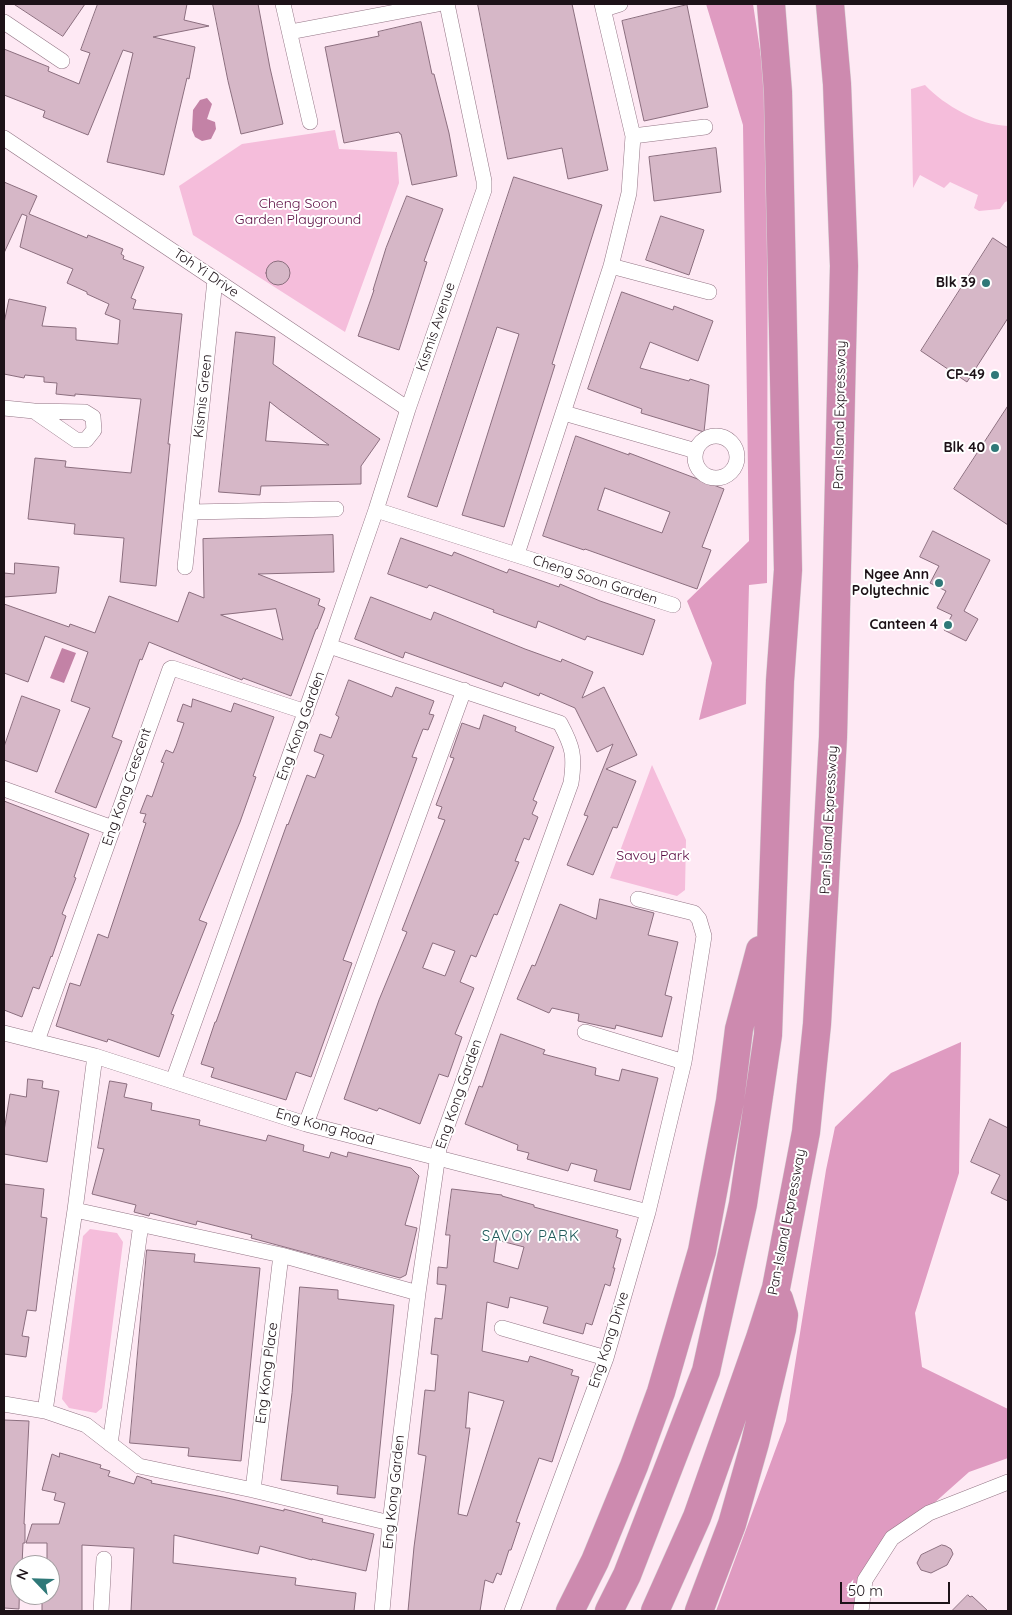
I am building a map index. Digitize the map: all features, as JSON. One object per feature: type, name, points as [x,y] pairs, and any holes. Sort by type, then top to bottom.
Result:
[{"type":"highway","points":[[608,1611],[626,1575],[706,1371],[743,1204],[768,1035],[780,681],[788,570],[778,92],[771,4]]},
{"type":"highway","name":"Pan-Island Expressway","points":[[655,1611],[697,1517],[735,1412],[776,1288],[806,1132],[815,1044],[833,737],[844,266],[837,84],[830,4]]},
{"type":"highway","points":[[570,1611],[595,1561],[634,1466],[661,1392],[702,1251],[730,1101],[739,1029],[773,906]]},
{"type":"highway","points":[[699,1611],[732,1524],[755,1443],[779,1344],[784,1315],[776,1288]]},
{"type":"street","points":[[283,4],[310,122]]},
{"type":"street","points":[[290,32],[438,4]]},
{"type":"street","name":"Kismis Avenue","points":[[330,646],[408,409],[485,185],[447,4]]},
{"type":"street","points":[[603,6],[620,4]]},
{"type":"street","name":"Cheng Soon Garden","points":[[517,554],[611,266],[629,193],[633,136],[603,6]]},
{"type":"street","points":[[4,22],[62,60]]},
{"type":"street","points":[[633,136],[705,127]]},
{"type":"street","name":"Toh Yi Drive","points":[[4,138],[408,409]]},
{"type":"street","points":[[611,266],[709,292]]},
{"type":"street","name":"Kismis Green","points":[[185,567],[216,280]]},
{"type":"street","points":[[4,408],[34,411]]},
{"type":"street","points":[[564,413],[696,451]]},
{"type":"street","points":[[191,512],[336,509]]},
{"type":"street","name":"Cheng Soon Garden","points":[[376,510],[673,605]]},
{"type":"street","name":"Eng Kong Garden","points":[[173,1081],[330,646],[560,723],[568,739],[574,763],[571,783],[439,1148],[418,1293],[390,1523],[382,1611]]},
{"type":"street","name":"Eng Kong Crescent","points":[[37,1041],[171,668],[306,712]]},
{"type":"street","points":[[306,1124],[464,690]]},
{"type":"street","points":[[4,789],[113,828]]},
{"type":"street","name":"Eng Kong Drive","points":[[512,1611],[606,1358],[648,1212],[684,1062],[704,936],[699,919],[694,913],[638,899]]},
{"type":"street","points":[[584,1032],[684,1062]]},
{"type":"street","name":"Eng Kong Road","points":[[4,1033],[95,1056],[306,1124],[648,1212]]},
{"type":"street","points":[[45,1411],[75,1210],[95,1056]]},
{"type":"street","points":[[75,1210],[281,1255],[418,1293]]},
{"type":"street","points":[[110,1444],[141,1224]]},
{"type":"street","name":"Eng Kong Place","points":[[253,1490],[281,1255]]},
{"type":"street","points":[[502,1328],[606,1358]]},
{"type":"street","points":[[4,1404],[45,1411],[86,1425],[139,1466],[253,1490],[390,1523]]},
{"type":"street","points":[[861,1611],[865,1580],[892,1538],[929,1513],[1008,1482]]},
{"type":"street","points":[[101,1611],[104,1559]]},
{"type":"green space","points":[[925,85],[942,100],[963,113],[986,122],[1008,126],[1008,201],[1000,209],[979,211],[974,208],[978,195],[950,182],[944,188],[920,175],[913,188],[911,89]]},
{"type":"green space","name":"Cheng Soon Garden Playground","points":[[335,130],[339,149],[397,152],[399,183],[345,332],[193,235],[179,186],[242,144]]},
{"type":"green space","name":"Savoy Park","points":[[652,765],[686,840],[685,890],[677,896],[610,878]]},
{"type":"green space","points":[[90,1229],[117,1233],[123,1242],[102,1408],[96,1413],[69,1408],[62,1399],[83,1236]]},
{"type":"shaded area","points":[[706,4],[753,4],[768,103],[767,583],[749,585],[746,704],[699,720],[712,663],[687,601],[749,541],[743,125]]},
{"type":"shaded area","points":[[207,98],[212,104],[207,119],[215,122],[216,129],[211,139],[202,141],[195,137],[192,130],[193,110],[200,100]]},
{"type":"shaded area","points":[[62,648],[76,653],[64,683],[50,678]]},
{"type":"shaded area","points":[[961,1042],[959,1173],[915,1313],[922,1367],[1008,1409],[1008,1458],[969,1472],[869,1561],[869,1611],[716,1611],[786,1421],[826,1170],[835,1127],[891,1073]]},
{"type":"building","points":[[14,4],[85,4],[63,36]]},
{"type":"building","points":[[98,4],[187,4],[184,20],[209,26],[153,37],[195,47],[189,79],[187,78],[164,175],[107,162],[133,53],[123,50],[88,135],[43,117],[45,111],[4,95],[4,49],[49,67],[48,71],[79,84],[90,53],[81,50]]},
{"type":"building","points":[[213,4],[258,4],[283,124],[241,134],[228,81]]},
{"type":"building","points":[[478,4],[572,4],[608,170],[568,179],[562,148],[508,159]]},
{"type":"building","points":[[687,5],[708,107],[644,121],[622,21]]},
{"type":"building","points":[[421,22],[432,74],[434,74],[449,133],[457,176],[412,185],[399,132],[344,143],[325,47],[379,36],[378,32]]},
{"type":"building","points":[[716,148],[721,192],[654,201],[649,157]]},
{"type":"building","points":[[514,177],[602,205],[552,364],[555,365],[504,527],[462,515],[519,334],[497,327],[437,507],[408,497]]},
{"type":"building","points":[[4,182],[37,196],[29,214],[87,238],[88,235],[123,249],[121,254],[124,256],[123,259],[144,267],[131,298],[136,300],[133,309],[182,314],[168,444],[170,444],[156,586],[120,582],[124,538],[74,534],[75,524],[28,519],[35,458],[66,461],[65,467],[131,473],[141,399],[56,394],[57,383],[44,382],[44,377],[25,375],[24,378],[4,374],[4,323],[9,299],[46,307],[42,326],[76,328],[76,340],[118,344],[120,320],[105,314],[109,304],[67,283],[73,269],[20,247],[27,216],[22,214],[4,253]]},
{"type":"building","points":[[407,196],[443,209],[424,261],[427,262],[399,350],[358,336],[386,248]]},
{"type":"building","points":[[661,216],[704,230],[689,275],[646,260]]},
{"type":"building","name":"Blk 39","points":[[993,238],[1008,248],[1008,318],[967,382],[921,351]]},
{"type":"building","points":[[278,261],[286,265],[290,273],[286,281],[278,285],[270,281],[266,273],[270,265]]},
{"type":"building","points":[[622,292],[673,310],[674,306],[713,321],[698,361],[650,342],[640,368],[709,385],[704,432],[641,413],[642,409],[588,389]]},
{"type":"building","points":[[236,332],[275,337],[273,364],[380,439],[361,466],[361,484],[261,486],[260,495],[219,492]],"holes":[[[270,402],[329,445],[266,441]]]},
{"type":"building","name":"Blk 40","points":[[1008,406],[1008,525],[954,489]]},
{"type":"building","points":[[576,436],[629,455],[629,453],[724,489],[702,547],[711,550],[697,589],[543,536]],"holes":[[[605,488],[670,512],[662,533],[598,510]]]},
{"type":"building","points":[[933,531],[990,560],[964,611],[978,619],[966,641],[944,630],[952,615],[937,608],[946,591],[930,583],[939,566],[920,557]]},
{"type":"building","points":[[333,535],[334,572],[258,574],[320,599],[318,605],[325,608],[291,696],[243,678],[242,680],[149,642],[142,660],[140,659],[112,737],[122,741],[96,808],[55,792],[90,708],[71,701],[88,652],[45,636],[28,682],[4,673],[4,604],[69,627],[70,624],[95,633],[109,596],[178,622],[189,592],[204,598],[203,539]],"holes":[[[276,609],[283,640],[221,615]]]},
{"type":"building","points":[[401,538],[452,556],[454,552],[507,573],[509,569],[559,587],[560,584],[600,601],[655,620],[643,655],[587,636],[585,640],[538,621],[536,628],[429,585],[427,588],[388,574]]},
{"type":"building","points":[[15,563],[59,567],[56,593],[4,597],[4,573],[14,574]]},
{"type":"building","points":[[371,597],[431,620],[434,612],[525,649],[561,662],[562,659],[593,672],[582,698],[604,687],[637,755],[606,769],[636,781],[617,828],[613,827],[593,875],[567,865],[588,816],[584,815],[613,744],[597,752],[575,708],[540,693],[539,696],[504,682],[502,687],[405,652],[403,658],[355,639]]},
{"type":"building","points":[[349,680],[392,697],[396,687],[434,701],[429,714],[434,715],[428,730],[423,729],[412,757],[417,758],[343,960],[352,963],[311,1077],[296,1072],[286,1100],[211,1077],[214,1068],[201,1064],[287,824],[307,775],[315,778],[324,755],[314,751],[320,734],[331,738],[339,717],[336,715]]},
{"type":"building","points":[[22,696],[60,710],[37,772],[4,760],[4,747]]},
{"type":"building","points":[[193,699],[231,712],[234,703],[274,717],[253,776],[256,777],[240,822],[199,920],[207,923],[171,1014],[174,1015],[159,1057],[108,1039],[107,1042],[56,1026],[70,983],[80,986],[98,934],[108,938],[146,823],[143,822],[146,814],[140,813],[147,795],[152,797],[164,763],[161,762],[166,750],[173,753],[176,746],[184,723],[177,721],[183,704],[191,707]]},
{"type":"building","points":[[484,715],[516,727],[515,731],[554,747],[533,800],[537,802],[532,814],[538,817],[529,840],[524,838],[515,861],[519,862],[497,915],[494,914],[476,957],[471,955],[460,982],[474,988],[455,1034],[462,1037],[448,1077],[439,1074],[420,1124],[379,1108],[377,1111],[344,1099],[379,1000],[407,932],[402,930],[445,820],[438,818],[442,807],[436,805],[454,758],[450,757],[462,723],[479,729]],"holes":[[[433,943],[455,951],[445,976],[423,968]]]},
{"type":"building","points":[[4,801],[89,834],[74,877],[76,878],[62,914],[66,916],[52,957],[39,989],[33,987],[22,1017],[4,1010]]},
{"type":"building","points":[[600,899],[654,913],[648,935],[678,942],[665,995],[672,997],[662,1037],[616,1025],[615,1029],[578,1021],[579,1014],[552,1008],[549,1013],[517,999],[532,965],[535,966],[560,904],[596,919]]},
{"type":"building","points":[[501,1034],[545,1050],[543,1054],[596,1068],[595,1075],[619,1081],[622,1069],[658,1078],[630,1190],[594,1181],[597,1170],[571,1163],[568,1171],[527,1159],[529,1153],[517,1150],[518,1145],[465,1124],[479,1086],[482,1087]]},
{"type":"building","points":[[28,1079],[43,1081],[42,1088],[59,1091],[47,1162],[4,1154],[4,1131],[10,1094],[26,1097]]},
{"type":"building","points":[[110,1081],[127,1084],[124,1097],[152,1103],[151,1110],[200,1120],[199,1125],[266,1141],[268,1135],[304,1145],[303,1151],[329,1158],[331,1152],[347,1157],[348,1152],[411,1168],[419,1176],[405,1225],[417,1228],[406,1275],[400,1278],[251,1238],[252,1235],[197,1221],[196,1225],[150,1213],[149,1216],[134,1212],[136,1205],[92,1194],[104,1149],[98,1148]]},
{"type":"building","points":[[990,1119],[1008,1128],[1008,1201],[991,1193],[1000,1175],[971,1162]]},
{"type":"building","points":[[4,1184],[44,1189],[41,1217],[47,1218],[36,1311],[27,1310],[22,1336],[29,1337],[26,1357],[4,1354]]},
{"type":"building","points":[[452,1189],[502,1195],[534,1205],[534,1207],[618,1230],[616,1237],[621,1239],[610,1286],[605,1284],[592,1325],[586,1323],[583,1334],[543,1323],[548,1307],[510,1297],[508,1308],[487,1302],[482,1351],[528,1362],[530,1356],[573,1370],[571,1375],[579,1377],[552,1462],[539,1458],[516,1522],[520,1523],[511,1550],[509,1550],[501,1575],[497,1573],[493,1583],[485,1580],[480,1611],[408,1611],[426,1456],[418,1454],[425,1390],[435,1391],[438,1355],[431,1354],[435,1318],[442,1319],[446,1285],[437,1284],[438,1267],[447,1268],[450,1235],[446,1235]],"holes":[[[497,1240],[524,1247],[518,1269],[494,1262]],[[469,1392],[504,1401],[467,1516],[458,1514],[470,1428],[466,1428]]]},
{"type":"building","points":[[147,1250],[195,1254],[194,1262],[260,1268],[241,1461],[188,1456],[189,1448],[130,1443]]},
{"type":"building","points":[[300,1287],[338,1290],[338,1299],[394,1305],[375,1498],[337,1494],[338,1486],[281,1480],[292,1393]]},
{"type":"building","points":[[4,1420],[29,1421],[24,1524],[25,1543],[23,1543],[22,1555],[10,1555],[10,1605],[19,1605],[19,1609],[4,1608]]},
{"type":"building","points":[[60,1453],[101,1465],[100,1468],[110,1471],[108,1476],[134,1484],[137,1476],[152,1481],[151,1483],[284,1511],[284,1509],[323,1519],[322,1522],[374,1534],[366,1571],[312,1560],[260,1546],[258,1554],[174,1535],[173,1563],[296,1578],[295,1585],[356,1593],[354,1611],[131,1611],[134,1548],[82,1545],[82,1611],[42,1611],[42,1605],[60,1605],[60,1555],[47,1555],[47,1543],[26,1543],[32,1524],[59,1524],[65,1503],[54,1500],[56,1493],[42,1490],[52,1454],[59,1457]]},
{"type":"building","points":[[942,1545],[951,1549],[953,1554],[947,1565],[931,1573],[921,1570],[917,1563],[921,1555]]},
{"type":"building","points":[[968,1595],[972,1596],[988,1611],[952,1611]]},
{"type":"place","name":"Blk 39","points":[[986,283]]},
{"type":"place","name":"CP-49","points":[[995,375]]},
{"type":"place","name":"Blk 40","points":[[995,448]]},
{"type":"place","name":"Ngee Ann Polytechnic","points":[[939,583]]},
{"type":"place","name":"Canteen 4","points":[[948,625]]},
{"type":"district","name":"SAVOY PARK","points":[[531,1236]]}]
